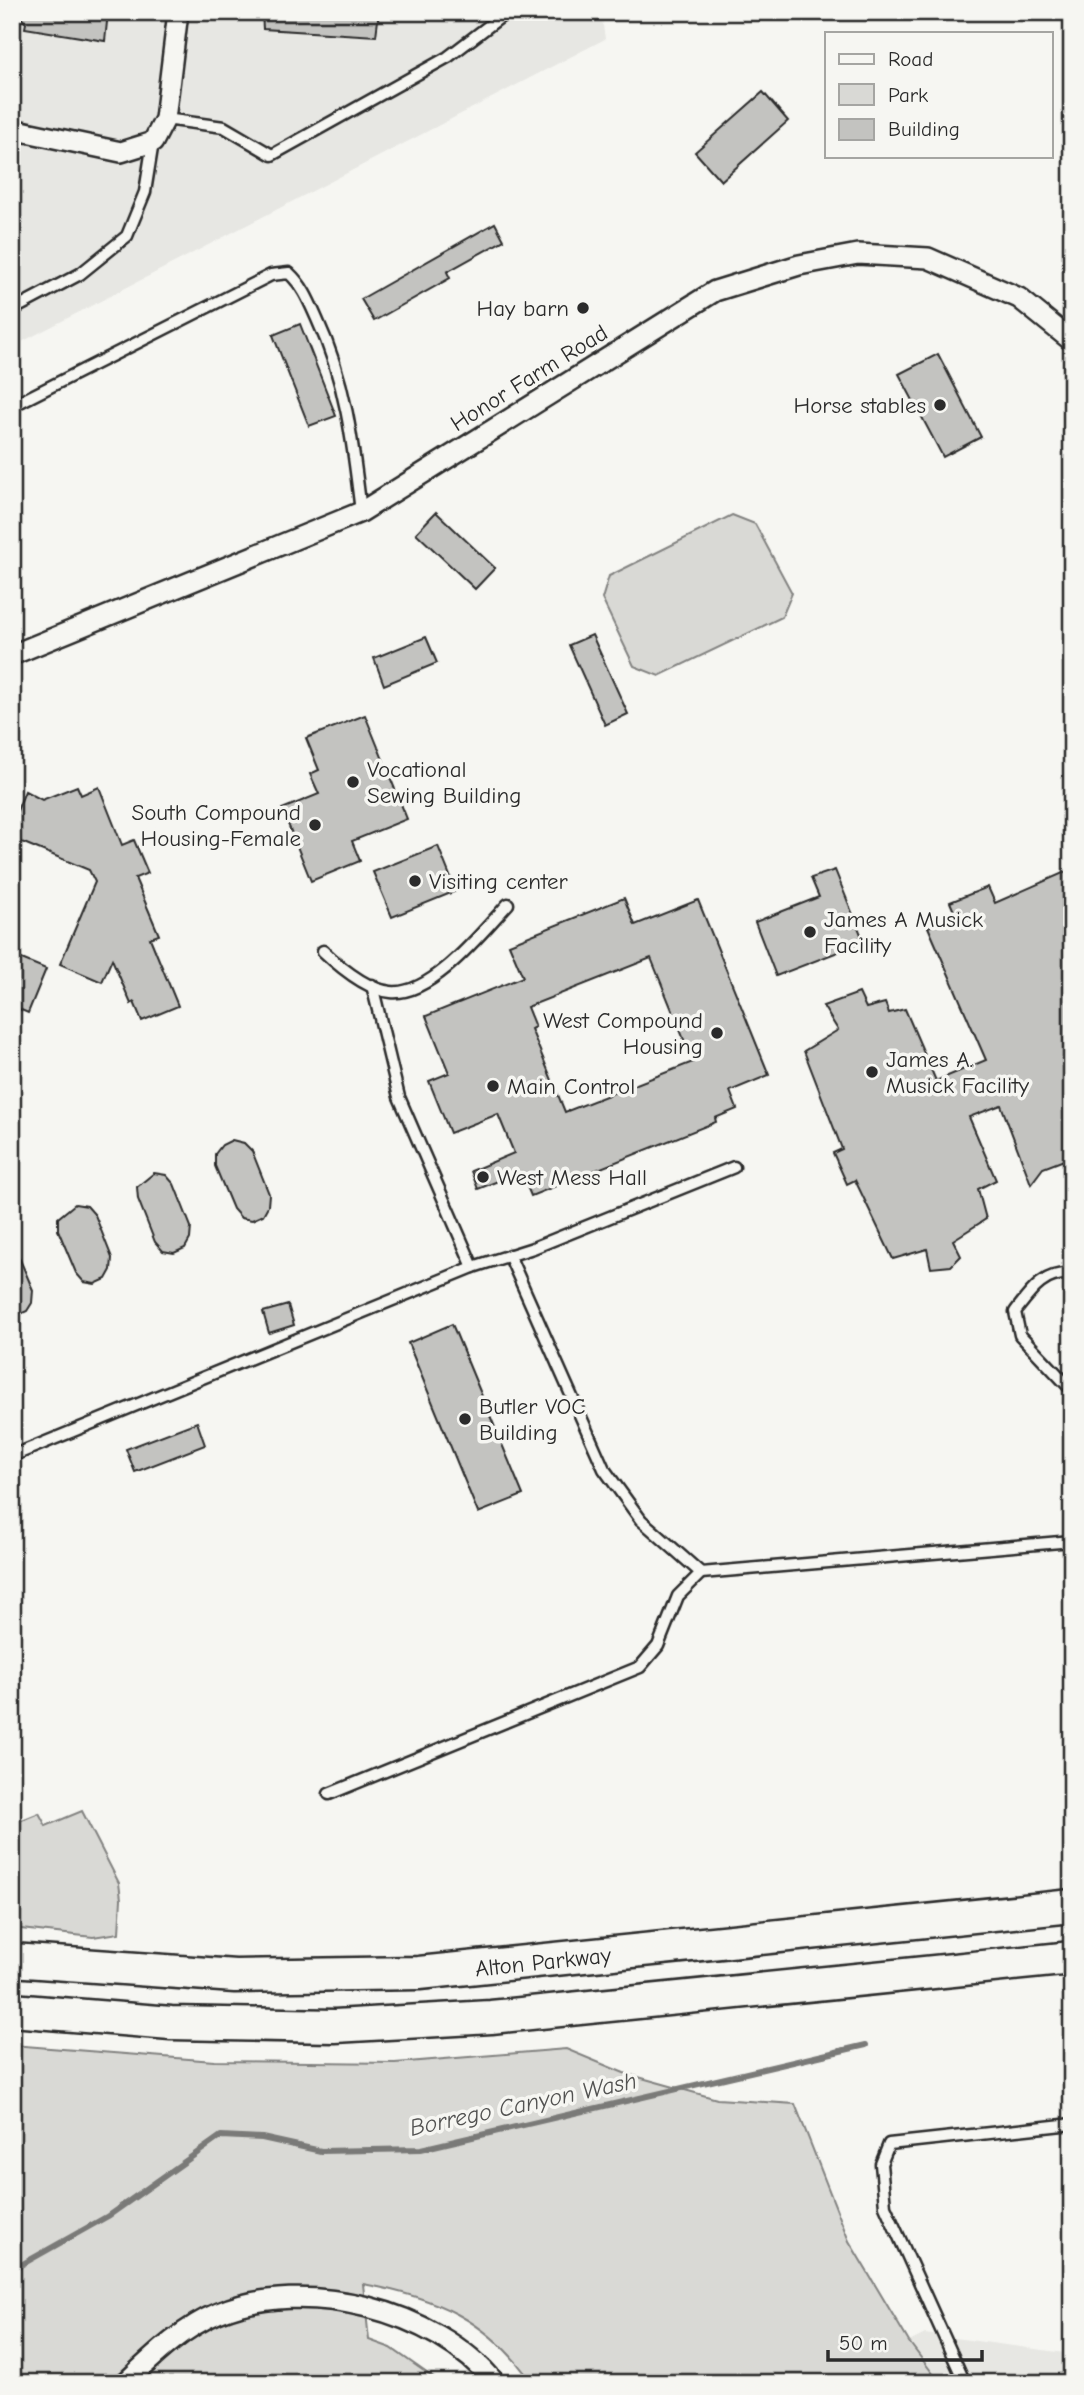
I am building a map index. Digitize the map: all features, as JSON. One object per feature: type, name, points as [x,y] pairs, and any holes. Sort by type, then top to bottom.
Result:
[{"type":"main road","name":"Alton Parkway","points":[[12,1961],[235,1976],[406,1974],[1072,1906]]},
{"type":"main road","points":[[12,2010],[171,2023],[335,2026],[491,2017],[1072,1958]]},
{"type":"street","points":[[12,129],[121,152],[153,142],[164,119],[178,12]]},
{"type":"street","name":"Honor Farm Road","points":[[12,655],[361,512],[715,291],[799,265],[858,254],[928,258],[1019,298],[1072,341]]},
{"type":"street","points":[[125,2383],[192,2325],[220,2312],[282,2299],[362,2306],[403,2316],[441,2335],[467,2355],[495,2383]]},
{"type":"lane","points":[[164,119],[224,127],[272,155],[427,69],[507,12]]},
{"type":"lane","points":[[12,310],[80,274],[127,236],[145,192],[153,142]]},
{"type":"lane","points":[[12,406],[271,275],[289,273],[300,284],[333,354],[349,410],[361,512]]},
{"type":"lane","points":[[323,951],[350,976],[391,993],[426,985],[508,904]]},
{"type":"lane","points":[[372,985],[399,1097],[473,1267]]},
{"type":"lane","points":[[12,1456],[473,1267],[734,1167]]},
{"type":"lane","points":[[509,1255],[604,1469],[641,1520],[701,1573]]},
{"type":"lane","points":[[1072,1274],[1061,1273],[1039,1282],[1015,1312],[1020,1335],[1072,1390]]},
{"type":"lane","points":[[329,1794],[640,1667],[658,1646],[678,1596],[701,1573],[1072,1541]]},
{"type":"lane","points":[[965,2383],[885,2206],[881,2164],[889,2144],[1072,2124]]},
{"type":"shaded area","points":[[12,12],[601,12],[605,39],[12,347]]},
{"type":"shaded area","points":[[925,2334],[1072,2354],[1072,2383],[940,2383],[909,2342]]},
{"type":"green space","points":[[732,515],[755,524],[792,593],[782,617],[659,676],[634,666],[602,599],[609,576]]},
{"type":"green space","points":[[82,1811],[119,1883],[119,1933],[93,1937],[12,1928],[12,1824],[39,1813],[46,1826]]},
{"type":"green space","points":[[12,2045],[214,2061],[395,2063],[566,2049],[624,2073],[717,2099],[795,2104],[849,2241],[909,2342],[940,2383],[532,2383],[498,2343],[479,2327],[437,2304],[363,2284],[369,2340],[391,2348],[441,2383],[12,2383]]},
{"type":"building","points":[[16,12],[108,12],[105,41],[25,28],[26,23]]},
{"type":"building","points":[[262,12],[379,12],[376,36],[263,29]]},
{"type":"building","points":[[763,92],[788,121],[721,181],[695,152]]},
{"type":"building","points":[[495,223],[504,240],[447,272],[450,278],[374,321],[361,299]]},
{"type":"building","points":[[300,324],[336,416],[309,426],[273,335]]},
{"type":"building","name":"Horse stables","points":[[938,354],[981,437],[943,457],[899,374]]},
{"type":"building","points":[[436,512],[495,568],[475,589],[416,533]]},
{"type":"building","points":[[592,635],[628,714],[605,725],[569,645]]},
{"type":"building","points":[[426,637],[437,663],[384,685],[374,658]]},
{"type":"building","name":"Vocational Sewing Building","points":[[365,715],[407,819],[352,841],[360,861],[311,881],[282,809],[319,794],[310,774],[319,770],[306,738]]},
{"type":"building","points":[[77,786],[81,795],[99,787],[122,845],[134,840],[148,873],[135,878],[159,935],[150,938],[178,1006],[142,1021],[134,1002],[131,1004],[112,959],[102,982],[60,964],[95,882],[89,870],[12,838],[12,823],[25,791],[42,800]]},
{"type":"building","name":"Visiting center","points":[[438,846],[456,891],[392,917],[373,872]]},
{"type":"building","name":"James A. Musick Facility","points":[[1072,869],[1072,1157],[1043,1168],[1031,1184],[1001,1105],[969,1117],[996,1180],[978,1189],[986,1219],[953,1240],[961,1256],[951,1266],[931,1268],[927,1249],[893,1259],[855,1180],[847,1184],[833,1153],[842,1149],[804,1051],[838,1030],[823,1006],[859,993],[866,1008],[885,1003],[889,1013],[905,1009],[936,1081],[986,1060],[928,927],[956,916],[950,902],[988,887],[995,903]]},
{"type":"building","name":"James A Musick Facility","points":[[835,870],[864,942],[776,976],[755,922],[819,897],[811,878]]},
{"type":"building","name":"West Compound Housing","points":[[624,898],[635,925],[698,900],[769,1075],[730,1091],[737,1109],[715,1118],[716,1122],[531,1196],[521,1172],[478,1189],[471,1171],[514,1153],[498,1114],[450,1133],[429,1081],[449,1073],[426,1016],[523,977],[509,944]],"holes":[[[651,958],[693,1062],[565,1112],[531,1029],[535,1027],[527,1007]]]},
{"type":"building","points":[[12,955],[46,969],[28,1013],[12,1006]]},
{"type":"building","points":[[232,1140],[244,1143],[252,1151],[269,1194],[268,1206],[263,1215],[252,1220],[241,1218],[233,1209],[215,1166],[215,1154],[222,1145]]},
{"type":"building","points":[[154,1173],[166,1175],[174,1184],[191,1227],[190,1239],[185,1248],[174,1253],[163,1251],[155,1242],[138,1199],[137,1187]]},
{"type":"building","points":[[75,1204],[87,1206],[95,1215],[112,1258],[111,1270],[106,1279],[95,1284],[84,1282],[76,1273],[58,1230],[58,1218]]},
{"type":"building","points":[[12,1241],[33,1290],[32,1303],[27,1311],[12,1318]]},
{"type":"building","points":[[288,1305],[294,1325],[269,1333],[263,1312]]},
{"type":"building","name":"Butler VOC Building","points":[[452,1324],[523,1495],[478,1513],[408,1343]]},
{"type":"building","points":[[197,1422],[205,1445],[135,1472],[126,1449]]},
{"type":"waterway","name":"Borrego Canyon Wash","points":[[12,2270],[108,2216],[221,2136],[262,2138],[321,2151],[421,2149],[866,2045]]},
{"type":"place","name":"Hay barn","points":[[583,308]]},
{"type":"place","name":"Horse stables","points":[[940,405]]},
{"type":"place","name":"Vocational Sewing Building","points":[[353,782]]},
{"type":"place","name":"South Compound Housing-Female","points":[[315,825]]},
{"type":"place","name":"Visiting center","points":[[415,881]]},
{"type":"place","name":"James A Musick Facility","points":[[810,932]]},
{"type":"place","name":"West Compound Housing","points":[[717,1033]]},
{"type":"place","name":"James A. Musick Facility","points":[[872,1072]]},
{"type":"place","name":"Main Control","points":[[493,1086]]},
{"type":"place","name":"West Mess Hall","points":[[483,1177]]},
{"type":"place","name":"Butler VOC Building","points":[[465,1419]]}]
